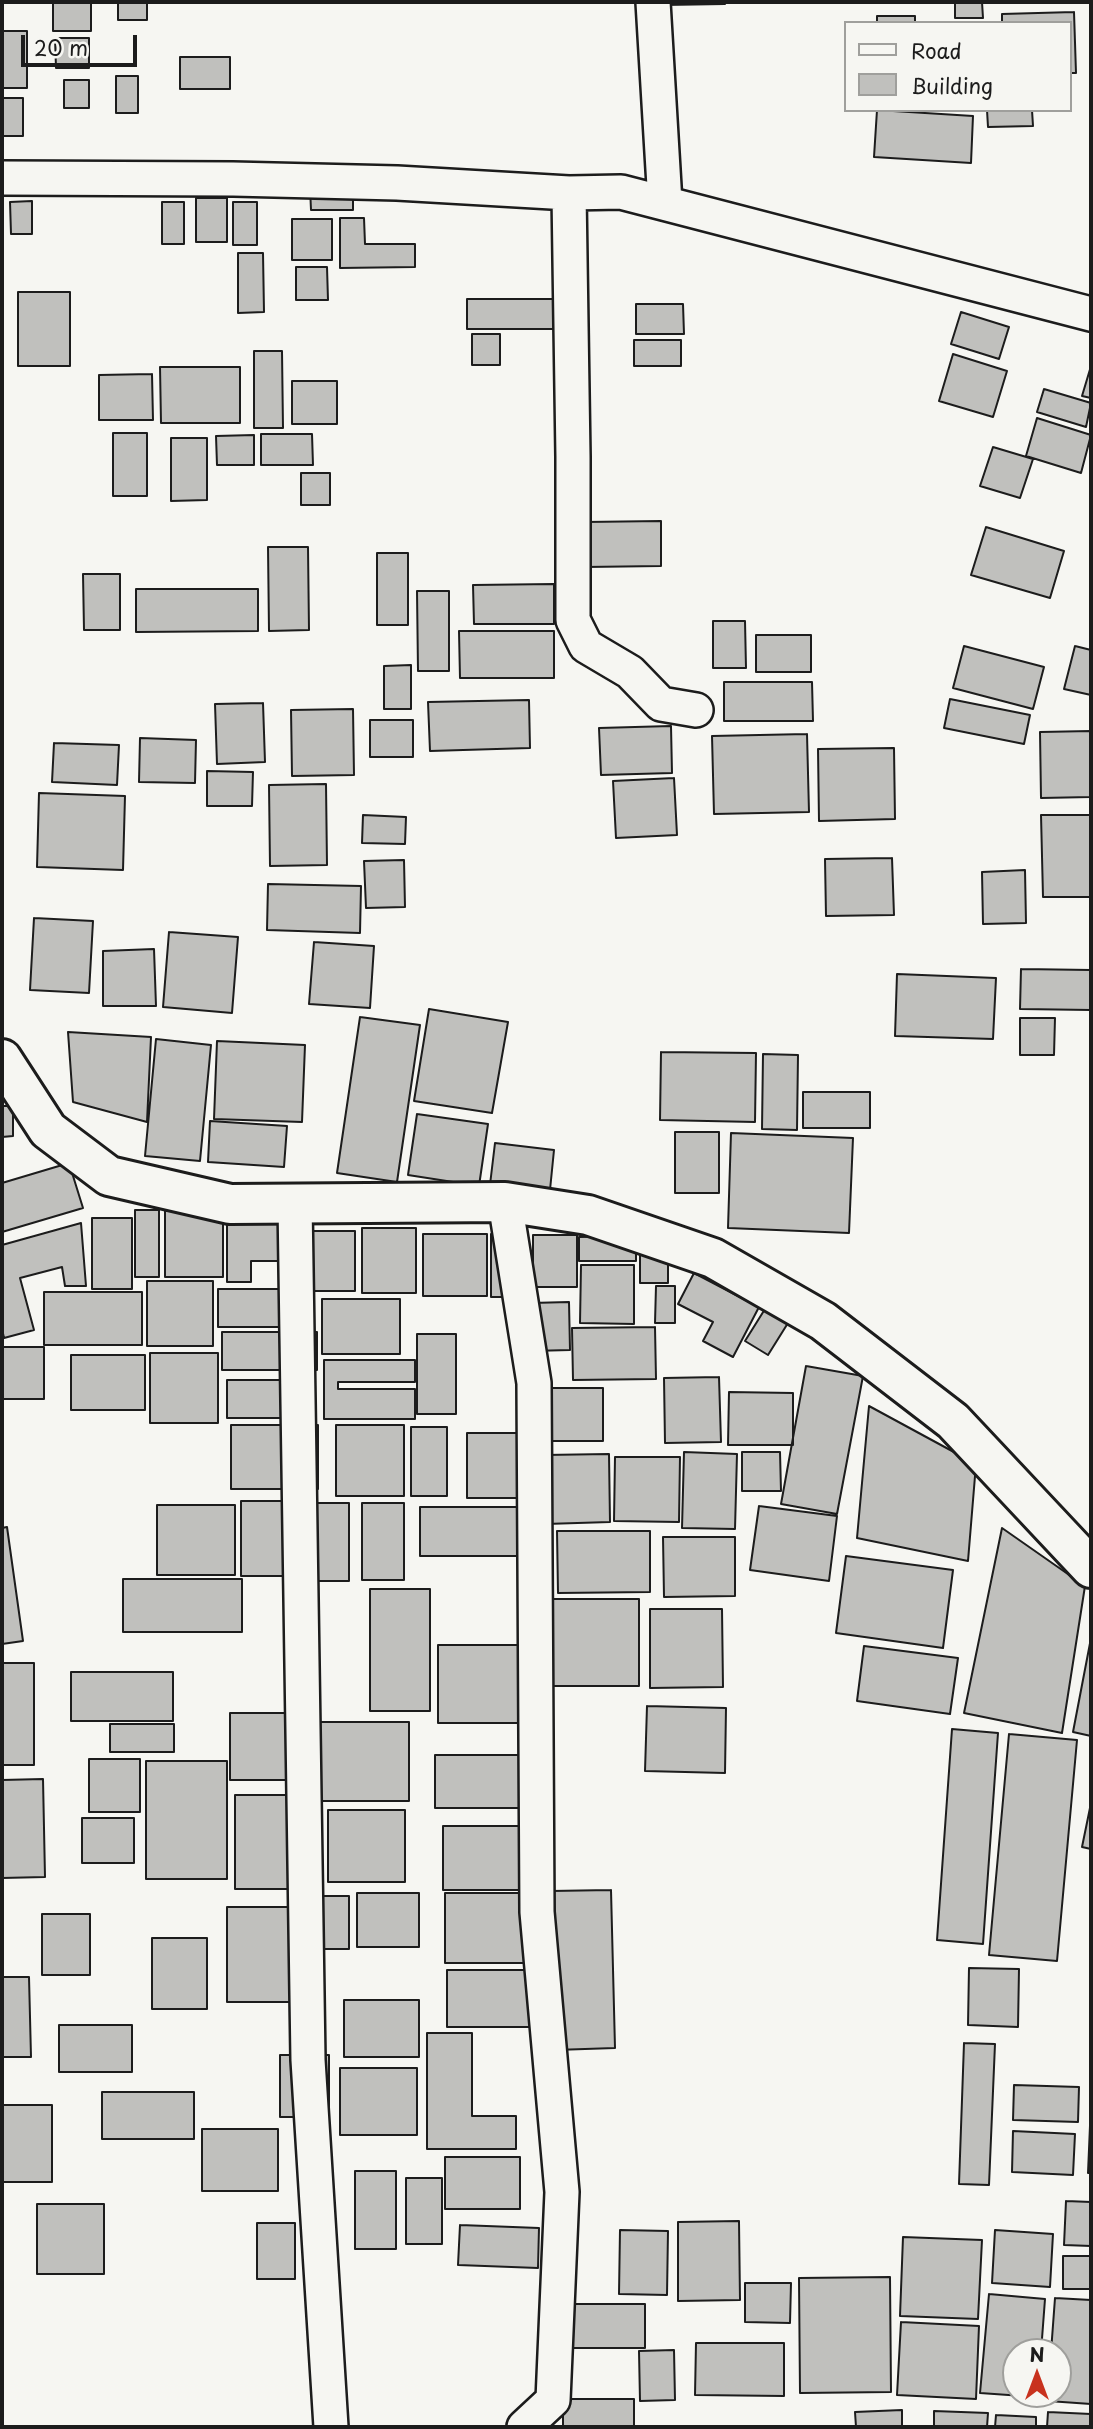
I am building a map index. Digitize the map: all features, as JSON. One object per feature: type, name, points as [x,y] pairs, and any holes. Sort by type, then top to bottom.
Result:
[{"type":"street","points":[[653,2],[666,204]]},
{"type":"street","points":[[2,178],[397,183],[569,193],[621,192],[1091,314]]},
{"type":"street","points":[[569,193],[574,484],[573,620],[586,646],[630,673],[661,704],[696,710]]},
{"type":"street","points":[[2,1059],[48,1130],[109,1176],[230,1204],[505,1202],[588,1215],[713,1258],[823,1321],[953,1421],[1091,1568]]},
{"type":"street","points":[[505,1202],[534,1383],[537,1912],[562,2192],[553,2400],[524,2427]]},
{"type":"street","points":[[295,1203],[308,2060],[331,2427]]},
{"type":"building","points":[[53,2],[91,2],[91,31],[53,31]]},
{"type":"building","points":[[118,2],[147,2],[147,20],[118,20]]},
{"type":"building","points":[[664,2],[725,2],[725,4],[664,5]]},
{"type":"building","points":[[955,2],[982,2],[983,18],[955,18]]},
{"type":"building","points":[[1074,12],[1076,73],[1072,73],[1072,21],[1002,21],[1002,14]]},
{"type":"building","points":[[877,16],[915,16],[915,21],[877,21]]},
{"type":"building","points":[[2,31],[27,31],[27,88],[2,88]]},
{"type":"building","points":[[55,38],[89,38],[89,68],[56,68]]},
{"type":"building","points":[[180,57],[230,57],[230,89],[180,89]]},
{"type":"building","points":[[116,76],[138,76],[138,113],[116,113]]},
{"type":"building","points":[[64,80],[89,80],[89,108],[64,108]]},
{"type":"building","points":[[2,98],[23,98],[23,136],[2,136]]},
{"type":"building","points":[[877,112],[973,116],[971,163],[874,157]]},
{"type":"building","points":[[987,112],[1032,112],[1033,126],[988,127]]},
{"type":"building","points":[[310,187],[353,187],[353,210],[311,210]]},
{"type":"building","points":[[196,198],[227,198],[227,242],[196,242]]},
{"type":"building","points":[[32,201],[32,234],[11,234],[10,202]]},
{"type":"building","points":[[162,202],[184,202],[184,244],[162,244]]},
{"type":"building","points":[[233,202],[257,202],[257,245],[233,245]]},
{"type":"building","points":[[340,218],[364,218],[365,244],[415,244],[415,267],[340,268]]},
{"type":"building","points":[[292,219],[332,219],[332,260],[292,260]]},
{"type":"building","points":[[238,253],[263,253],[264,312],[238,313]]},
{"type":"building","points":[[296,267],[327,267],[328,300],[296,300]]},
{"type":"building","points":[[18,292],[70,292],[70,366],[18,366]]},
{"type":"building","points":[[467,299],[554,299],[555,329],[467,329]]},
{"type":"building","points":[[636,304],[683,304],[684,334],[636,334]]},
{"type":"building","points":[[961,312],[1009,327],[999,359],[951,344]]},
{"type":"building","points":[[472,334],[500,334],[500,365],[472,365]]},
{"type":"building","points":[[634,340],[681,340],[681,366],[634,366]]},
{"type":"building","points":[[254,351],[282,351],[283,428],[254,428]]},
{"type":"building","points":[[953,354],[1007,371],[993,417],[939,401]]},
{"type":"building","points":[[1091,366],[1091,398],[1082,396]]},
{"type":"building","points":[[160,367],[240,367],[240,423],[161,423]]},
{"type":"building","points":[[152,374],[153,420],[99,420],[99,375]]},
{"type":"building","points":[[292,381],[337,381],[337,424],[292,424]]},
{"type":"building","points":[[1044,389],[1091,403],[1086,427],[1037,412]]},
{"type":"building","points":[[1037,418],[1091,435],[1081,473],[1026,456]]},
{"type":"building","points":[[113,433],[147,433],[147,496],[113,496]]},
{"type":"building","points":[[261,434],[312,434],[313,465],[261,465]]},
{"type":"building","points":[[254,435],[254,465],[217,465],[216,436]]},
{"type":"building","points":[[171,438],[207,438],[207,500],[171,501]]},
{"type":"building","points":[[993,447],[1033,459],[1020,498],[980,486]]},
{"type":"building","points":[[301,473],[330,473],[330,505],[301,505]]},
{"type":"building","points":[[661,521],[661,566],[585,567],[585,522]]},
{"type":"building","points":[[986,527],[1064,551],[1050,598],[971,575]]},
{"type":"building","points":[[268,547],[308,547],[309,630],[269,631]]},
{"type":"building","points":[[377,553],[408,553],[408,625],[377,625]]},
{"type":"building","points":[[83,574],[120,574],[120,630],[84,630]]},
{"type":"building","points":[[554,584],[554,624],[474,624],[473,585]]},
{"type":"building","points":[[136,589],[258,589],[258,631],[136,632]]},
{"type":"building","points":[[417,591],[449,591],[449,671],[418,671]]},
{"type":"building","points":[[713,621],[745,621],[746,668],[713,668]]},
{"type":"building","points":[[459,631],[554,631],[554,678],[460,678]]},
{"type":"building","points":[[756,635],[811,635],[811,672],[756,672]]},
{"type":"building","points":[[964,646],[1044,667],[1033,709],[953,688]]},
{"type":"building","points":[[1075,646],[1091,650],[1091,695],[1064,689]]},
{"type":"building","points":[[411,665],[411,709],[384,709],[384,666]]},
{"type":"building","points":[[724,682],[812,682],[813,721],[724,721]]},
{"type":"building","points":[[950,699],[1030,715],[1024,744],[944,728]]},
{"type":"building","points":[[529,700],[530,748],[430,751],[428,702]]},
{"type":"building","points":[[263,703],[265,762],[217,764],[215,704]]},
{"type":"building","points":[[353,709],[354,775],[292,776],[291,710]]},
{"type":"building","points":[[370,720],[413,720],[413,757],[370,757]]},
{"type":"building","points":[[671,726],[672,773],[601,775],[599,728]]},
{"type":"building","points":[[1091,731],[1091,797],[1041,798],[1040,732]]},
{"type":"building","points":[[807,734],[809,812],[714,814],[712,736]]},
{"type":"building","points":[[140,738],[196,740],[195,783],[139,782]]},
{"type":"building","points":[[54,743],[119,745],[117,785],[52,782]]},
{"type":"building","points":[[894,748],[895,819],[819,821],[818,749]]},
{"type":"building","points":[[207,771],[253,772],[252,806],[207,806]]},
{"type":"building","points":[[674,778],[677,835],[616,838],[613,781]]},
{"type":"building","points":[[326,784],[327,865],[270,866],[269,785]]},
{"type":"building","points":[[39,793],[125,796],[123,870],[37,867]]},
{"type":"building","points":[[363,815],[406,817],[405,844],[362,843]]},
{"type":"building","points":[[1041,815],[1091,815],[1091,897],[1043,897]]},
{"type":"building","points":[[892,858],[894,915],[826,916],[825,859]]},
{"type":"building","points":[[404,860],[405,907],[366,908],[364,861]]},
{"type":"building","points":[[1025,870],[1026,923],[983,924],[982,872]]},
{"type":"building","points":[[268,884],[361,886],[360,933],[267,930]]},
{"type":"building","points":[[34,918],[93,921],[89,993],[30,990]]},
{"type":"building","points":[[169,932],[238,937],[232,1013],[163,1007]]},
{"type":"building","points":[[314,942],[374,946],[370,1008],[309,1004]]},
{"type":"building","points":[[154,949],[156,1006],[103,1006],[103,951]]},
{"type":"building","points":[[1021,969],[1091,970],[1091,1010],[1020,1009]]},
{"type":"building","points":[[897,974],[996,978],[993,1039],[895,1036]]},
{"type":"building","points":[[429,1009],[508,1022],[492,1113],[414,1101]]},
{"type":"building","points":[[360,1017],[420,1025],[397,1182],[337,1173]]},
{"type":"building","points":[[1020,1018],[1055,1018],[1054,1055],[1020,1055]]},
{"type":"building","points":[[68,1032],[151,1037],[147,1122],[73,1102]]},
{"type":"building","points":[[156,1039],[211,1045],[200,1161],[145,1156]]},
{"type":"building","points":[[217,1041],[305,1045],[302,1122],[214,1119]]},
{"type":"building","points":[[661,1052],[756,1053],[755,1122],[660,1120]]},
{"type":"building","points":[[763,1054],[798,1055],[797,1130],[762,1129]]},
{"type":"building","points":[[803,1092],[870,1092],[870,1128],[803,1128]]},
{"type":"building","points":[[2,1106],[13,1106],[13,1136],[2,1137]]},
{"type":"building","points":[[417,1114],[488,1124],[479,1186],[408,1175]]},
{"type":"building","points":[[210,1121],[287,1126],[284,1167],[208,1162]]},
{"type":"building","points":[[675,1132],[719,1132],[719,1193],[675,1193]]},
{"type":"building","points":[[731,1133],[853,1138],[849,1233],[728,1228]]},
{"type":"building","points":[[495,1143],[554,1150],[549,1200],[489,1193]]},
{"type":"building","points":[[69,1163],[83,1208],[2,1232],[2,1183]]},
{"type":"building","points":[[135,1210],[159,1210],[159,1277],[135,1277]]},
{"type":"building","points":[[165,1211],[223,1211],[223,1277],[165,1277]]},
{"type":"building","points":[[227,1215],[305,1215],[305,1261],[251,1261],[251,1282],[227,1282]]},
{"type":"building","points":[[92,1218],[132,1218],[132,1289],[92,1289]]},
{"type":"building","points":[[81,1223],[86,1286],[65,1286],[62,1267],[20,1278],[34,1330],[4,1338],[2,1245]]},
{"type":"building","points":[[362,1228],[416,1228],[416,1293],[362,1293]]},
{"type":"building","points":[[312,1231],[355,1231],[355,1291],[312,1291]]},
{"type":"building","points":[[423,1234],[487,1234],[487,1296],[423,1296]]},
{"type":"building","points":[[491,1234],[521,1234],[521,1297],[491,1297]]},
{"type":"building","points":[[533,1235],[577,1235],[577,1287],[533,1287]]},
{"type":"building","points":[[636,1236],[636,1261],[579,1261],[579,1237]]},
{"type":"building","points":[[668,1249],[668,1283],[640,1283],[640,1250]]},
{"type":"building","points":[[581,1265],[634,1265],[634,1324],[580,1323]]},
{"type":"building","points":[[694,1273],[759,1307],[733,1357],[703,1341],[713,1322],[678,1304]]},
{"type":"building","points":[[147,1281],[213,1281],[213,1346],[147,1346]]},
{"type":"building","points":[[656,1286],[675,1286],[675,1323],[655,1323]]},
{"type":"building","points":[[218,1289],[299,1289],[299,1327],[218,1327]]},
{"type":"building","points":[[44,1292],[142,1292],[142,1345],[44,1345]]},
{"type":"building","points":[[322,1299],[400,1299],[400,1354],[322,1354]]},
{"type":"building","points":[[569,1302],[570,1350],[531,1351],[531,1303]]},
{"type":"building","points":[[765,1309],[788,1323],[768,1355],[745,1341]]},
{"type":"building","points":[[655,1327],[656,1379],[573,1380],[572,1328]]},
{"type":"building","points":[[222,1332],[317,1332],[317,1370],[222,1370]]},
{"type":"building","points":[[417,1334],[456,1334],[456,1414],[417,1414]]},
{"type":"building","points":[[2,1347],[44,1347],[44,1399],[2,1399]]},
{"type":"building","points":[[150,1353],[218,1353],[218,1423],[150,1423]]},
{"type":"building","points":[[71,1355],[145,1355],[145,1410],[71,1410]]},
{"type":"building","points":[[324,1360],[415,1360],[415,1382],[338,1382],[338,1389],[415,1389],[415,1419],[324,1419]]},
{"type":"building","points":[[806,1366],[863,1376],[837,1514],[781,1504]]},
{"type":"building","points":[[719,1377],[721,1442],[665,1443],[664,1378]]},
{"type":"building","points":[[227,1380],[311,1380],[311,1418],[227,1418]]},
{"type":"building","points":[[545,1388],[603,1388],[603,1441],[545,1441]]},
{"type":"building","points":[[729,1392],[793,1393],[793,1445],[728,1445]]},
{"type":"building","points":[[869,1406],[976,1464],[968,1561],[857,1538]]},
{"type":"building","points":[[231,1425],[318,1425],[318,1489],[231,1489]]},
{"type":"building","points":[[336,1425],[404,1425],[404,1496],[336,1496]]},
{"type":"building","points":[[411,1427],[447,1427],[447,1496],[411,1496]]},
{"type":"building","points":[[467,1433],[521,1433],[521,1498],[467,1498]]},
{"type":"building","points":[[684,1452],[737,1454],[735,1529],[682,1528]]},
{"type":"building","points":[[742,1452],[780,1452],[781,1491],[742,1491]]},
{"type":"building","points":[[609,1454],[610,1522],[545,1524],[544,1455]]},
{"type":"building","points":[[615,1457],[680,1457],[679,1522],[614,1521]]},
{"type":"building","points":[[241,1501],[285,1501],[285,1576],[241,1576]]},
{"type":"building","points":[[297,1503],[349,1503],[349,1581],[297,1581]]},
{"type":"building","points":[[362,1503],[404,1503],[404,1580],[362,1580]]},
{"type":"building","points":[[157,1505],[235,1505],[235,1575],[157,1575]]},
{"type":"building","points":[[759,1506],[837,1516],[829,1581],[750,1570]]},
{"type":"building","points":[[420,1507],[522,1507],[522,1556],[420,1556]]},
{"type":"building","points":[[7,1527],[23,1641],[2,1644],[2,1528]]},
{"type":"building","points":[[1002,1528],[1085,1586],[1062,1733],[964,1713]]},
{"type":"building","points":[[557,1531],[650,1531],[650,1592],[558,1593]]},
{"type":"building","points":[[663,1537],[735,1537],[735,1596],[664,1597]]},
{"type":"building","points":[[846,1556],[953,1570],[943,1648],[836,1633]]},
{"type":"building","points":[[123,1579],[242,1579],[242,1632],[123,1632]]},
{"type":"building","points":[[370,1589],[430,1589],[430,1711],[370,1711]]},
{"type":"building","points":[[545,1599],[639,1599],[639,1686],[545,1686]]},
{"type":"building","points":[[650,1609],[722,1609],[723,1687],[650,1688]]},
{"type":"building","points":[[1091,1638],[1091,1736],[1073,1732]]},
{"type":"building","points":[[438,1645],[521,1645],[521,1723],[438,1723]]},
{"type":"building","points":[[864,1646],[958,1658],[950,1714],[857,1701]]},
{"type":"building","points":[[2,1663],[34,1663],[34,1765],[2,1765]]},
{"type":"building","points":[[71,1672],[173,1672],[173,1721],[71,1721]]},
{"type":"building","points":[[647,1706],[726,1708],[725,1773],[645,1771]]},
{"type":"building","points":[[230,1713],[307,1713],[307,1780],[230,1780]]},
{"type":"building","points":[[314,1722],[409,1722],[409,1801],[314,1801]]},
{"type":"building","points":[[110,1724],[174,1724],[174,1752],[110,1752]]},
{"type":"building","points":[[952,1729],[998,1733],[983,1944],[937,1940]]},
{"type":"building","points":[[1009,1734],[1077,1740],[1057,1961],[989,1955]]},
{"type":"building","points":[[435,1755],[524,1755],[524,1808],[435,1808]]},
{"type":"building","points":[[89,1759],[140,1759],[140,1812],[89,1812]]},
{"type":"building","points":[[146,1761],[227,1761],[227,1879],[146,1879]]},
{"type":"building","points":[[43,1779],[45,1877],[2,1878],[2,1780]]},
{"type":"building","points":[[235,1795],[296,1795],[296,1889],[235,1889]]},
{"type":"building","points":[[1091,1803],[1091,1849],[1082,1847]]},
{"type":"building","points":[[328,1810],[405,1810],[405,1882],[328,1882]]},
{"type":"building","points":[[82,1818],[134,1818],[134,1863],[82,1863]]},
{"type":"building","points":[[443,1826],[527,1826],[527,1890],[443,1890]]},
{"type":"building","points":[[611,1890],[615,2048],[555,2050],[551,1891]]},
{"type":"building","points":[[357,1893],[419,1893],[419,1947],[357,1947]]},
{"type":"building","points":[[445,1893],[531,1893],[531,1963],[445,1963]]},
{"type":"building","points":[[320,1896],[349,1896],[349,1949],[320,1949]]},
{"type":"building","points":[[227,1907],[308,1907],[308,2002],[227,2002]]},
{"type":"building","points":[[42,1914],[90,1914],[90,1975],[42,1975]]},
{"type":"building","points":[[152,1938],[207,1938],[207,2009],[152,2009]]},
{"type":"building","points":[[969,1968],[1019,1969],[1018,2027],[968,2025]]},
{"type":"building","points":[[447,1970],[534,1970],[534,2027],[447,2027]]},
{"type":"building","points":[[2,1977],[29,1977],[31,2057],[2,2057]]},
{"type":"building","points":[[344,2000],[419,2000],[419,2057],[344,2057]]},
{"type":"building","points":[[59,2025],[132,2025],[132,2072],[59,2072]]},
{"type":"building","points":[[427,2033],[472,2033],[472,2116],[516,2116],[516,2149],[427,2149]]},
{"type":"building","points":[[964,2043],[995,2044],[989,2185],[959,2184]]},
{"type":"building","points":[[280,2055],[329,2055],[329,2117],[280,2117]]},
{"type":"building","points":[[340,2068],[417,2068],[417,2135],[340,2135]]},
{"type":"building","points":[[1014,2085],[1079,2087],[1078,2122],[1013,2120]]},
{"type":"building","points":[[102,2092],[194,2092],[194,2139],[102,2139]]},
{"type":"building","points":[[1091,2102],[1091,2173],[1088,2173]]},
{"type":"building","points":[[2,2105],[52,2105],[52,2182],[2,2182]]},
{"type":"building","points":[[202,2129],[278,2129],[278,2191],[202,2191]]},
{"type":"building","points":[[1013,2131],[1075,2134],[1073,2175],[1012,2172]]},
{"type":"building","points":[[445,2157],[520,2157],[520,2209],[445,2209]]},
{"type":"building","points":[[355,2171],[396,2171],[396,2249],[355,2249]]},
{"type":"building","points":[[406,2178],[442,2178],[442,2244],[406,2244]]},
{"type":"building","points":[[1066,2201],[1091,2202],[1091,2246],[1064,2245]]},
{"type":"building","points":[[37,2204],[104,2204],[104,2274],[37,2274]]},
{"type":"building","points":[[739,2221],[740,2300],[678,2301],[678,2222]]},
{"type":"building","points":[[257,2223],[295,2223],[295,2279],[257,2279]]},
{"type":"building","points":[[460,2225],[539,2228],[538,2268],[458,2265]]},
{"type":"building","points":[[620,2230],[668,2231],[667,2295],[619,2294]]},
{"type":"building","points":[[995,2230],[1053,2234],[1050,2287],[992,2283]]},
{"type":"building","points":[[903,2237],[982,2240],[978,2319],[900,2316]]},
{"type":"building","points":[[1063,2256],[1091,2256],[1091,2289],[1063,2289]]},
{"type":"building","points":[[890,2277],[891,2392],[800,2393],[799,2278]]},
{"type":"building","points":[[745,2283],[791,2283],[790,2323],[745,2322]]},
{"type":"building","points":[[989,2294],[1045,2299],[1042,2338],[1002,2338],[1002,2395],[980,2393]]},
{"type":"building","points":[[1055,2298],[1091,2300],[1091,2404],[1072,2403],[1072,2338],[1052,2338]]},
{"type":"building","points":[[564,2304],[645,2304],[645,2348],[564,2348]]},
{"type":"building","points":[[901,2322],[979,2326],[976,2399],[897,2395]]},
{"type":"building","points":[[696,2343],[784,2343],[784,2396],[695,2395]]},
{"type":"building","points":[[674,2350],[675,2400],[640,2401],[639,2351]]},
{"type":"building","points":[[563,2399],[634,2399],[634,2427],[563,2427]]},
{"type":"building","points":[[902,2410],[902,2427],[856,2427],[855,2412]]},
{"type":"building","points":[[934,2411],[988,2413],[987,2427],[934,2427]]},
{"type":"building","points":[[1048,2412],[1091,2414],[1091,2427],[1047,2427]]},
{"type":"building","points":[[996,2415],[1036,2417],[1036,2427],[995,2427]]}]
